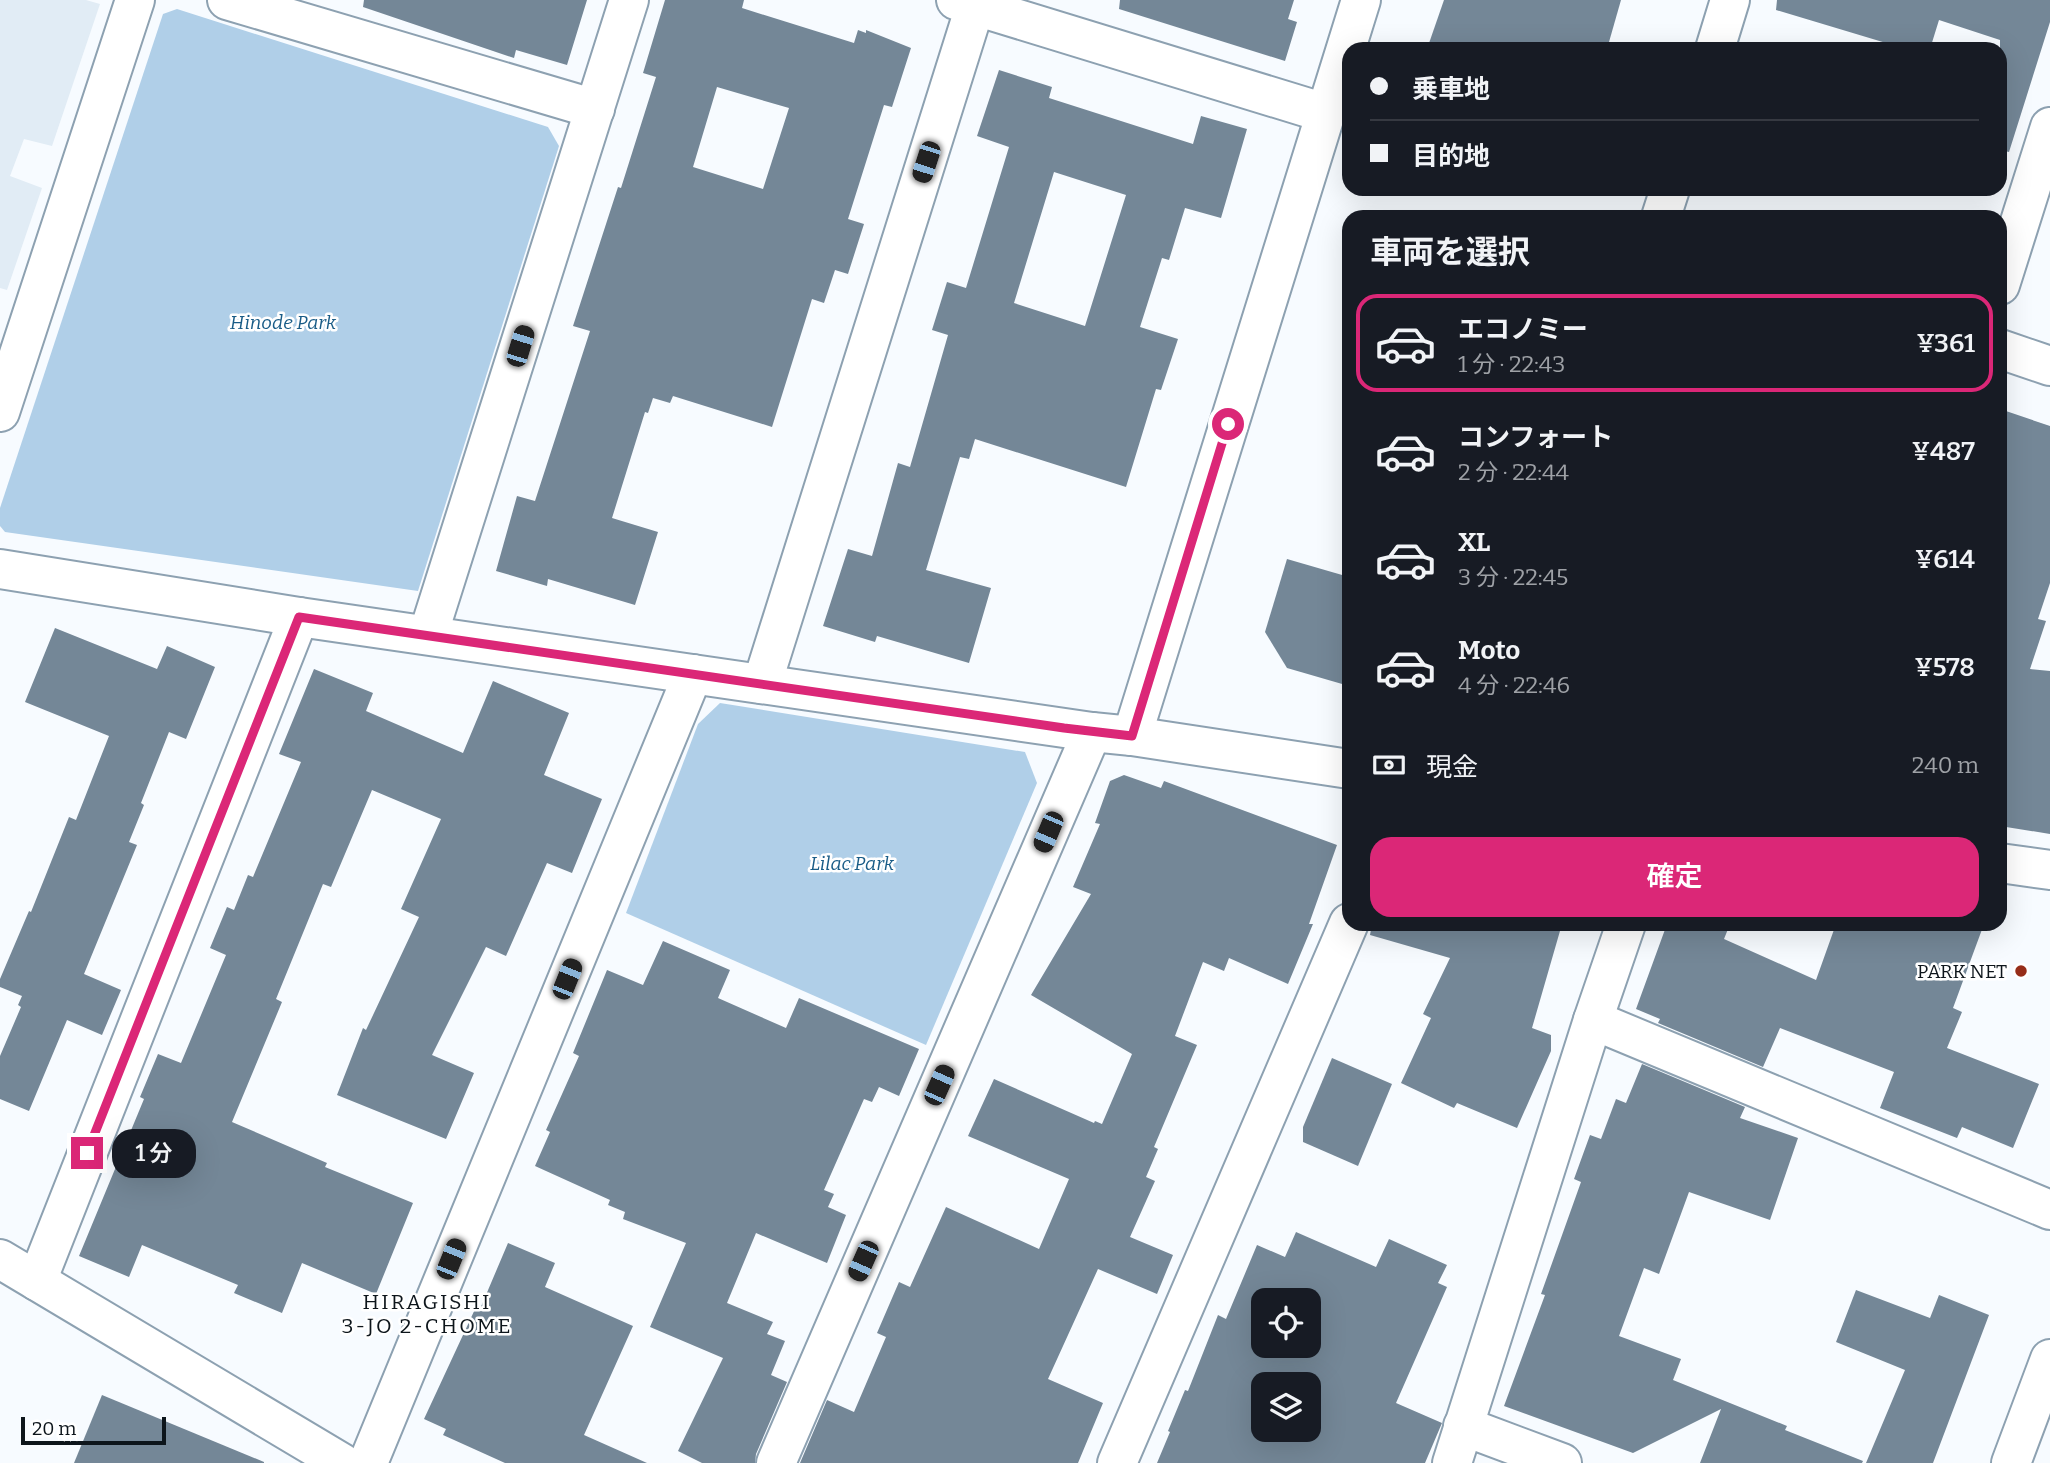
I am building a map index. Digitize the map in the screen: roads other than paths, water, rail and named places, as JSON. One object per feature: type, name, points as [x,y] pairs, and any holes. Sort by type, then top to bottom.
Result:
[{"type":"street","points":[[0,412],[135,0]]},
{"type":"street","points":[[228,0],[595,109]]},
{"type":"street","points":[[428,635],[629,0]]},
{"type":"street","points":[[1348,42],[1361,0]]},
{"type":"street","points":[[1717,42],[1730,0]]},
{"type":"street","points":[[762,684],[969,2],[1325,113]]},
{"type":"street","points":[[1132,736],[1342,60]]},
{"type":"street","points":[[2007,263],[2050,127]]},
{"type":"street","points":[[2007,351],[2050,366]]},
{"type":"street","points":[[0,569],[299,617],[1342,768]]},
{"type":"street","points":[[37,1281],[299,617]]},
{"type":"street","points":[[368,1463],[692,674]]},
{"type":"street","points":[[776,1463],[1092,732]]},
{"type":"street","points":[[2007,864],[2050,870]]},
{"type":"street","points":[[1117,1463],[1346,931]]},
{"type":"street","points":[[1452,1463],[1624,931]]},
{"type":"street","points":[[1593,1020],[2050,1210]]},
{"type":"street","points":[[0,1259],[342,1463]]},
{"type":"street","points":[[2011,1463],[2050,1359]]},
{"type":"street","points":[[1463,1426],[1562,1463]]},
{"type":"place","name":"PARK NET","points":[[2021,971]]},
{"type":"district","name":"HIRAGISHI 3-JO 2-CHOME","points":[[427,1314]]},
{"type":"park label","name":"Hinode Park","points":[[283,322]]},
{"type":"park label","name":"Lilac Park","points":[[852,863]]}]
